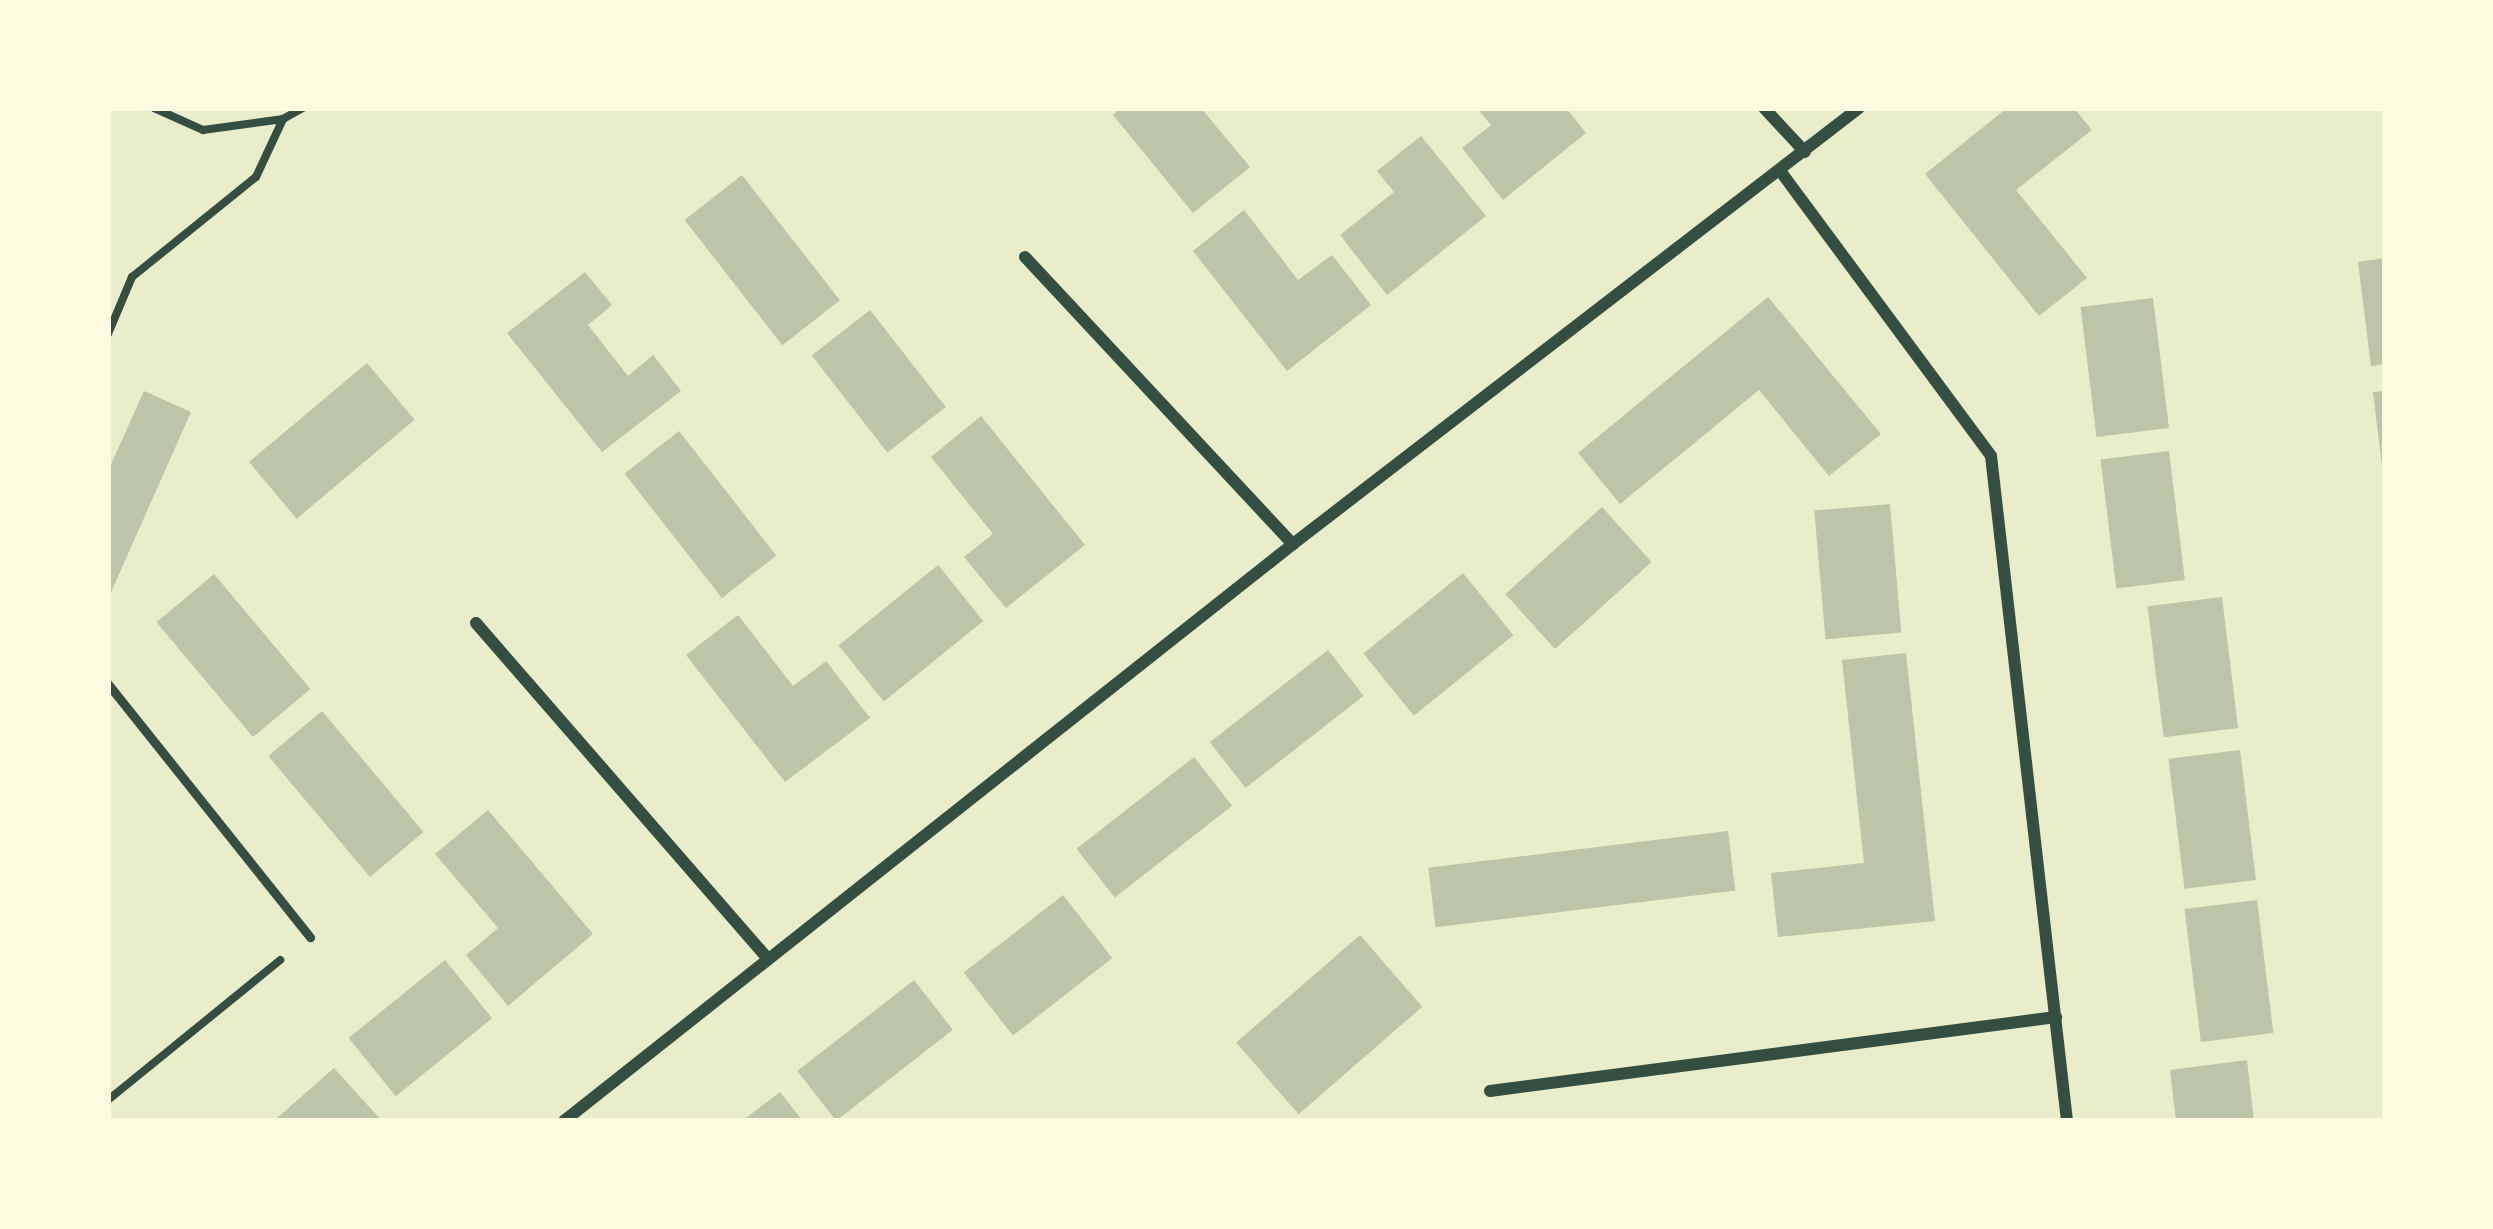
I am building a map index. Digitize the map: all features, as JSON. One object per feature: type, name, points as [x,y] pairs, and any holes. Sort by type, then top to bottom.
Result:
[{"type":"street","points":[[1764,108],[1805,152]]},
{"type":"street","points":[[564,1121],[1292,544],[1859,108]]},
{"type":"street","points":[[1781,172],[1991,456],[2067,1121]]},
{"type":"street","points":[[1025,257],[1292,544]]},
{"type":"street","points":[[476,623],[768,959]]},
{"type":"street","points":[[1490,1091],[2056,1017]]},
{"type":"lane","points":[[108,684],[308,935]]},
{"type":"path","points":[[154,108],[203,130],[283,118],[303,108]]},
{"type":"path","points":[[108,334],[132,277],[256,177],[283,118]]},
{"type":"path","points":[[108,1100],[255,984],[308,935]]},
{"type":"building","points":[[1121,108],[1201,108],[1250,167],[1193,213],[1113,115]]},
{"type":"building","points":[[1477,108],[1566,108],[1586,133],[1503,200],[1462,148],[1491,125]]},
{"type":"building","points":[[2007,108],[2074,108],[2092,130],[2016,190],[2087,278],[2039,316],[1925,174]]},
{"type":"building","points":[[1421,136],[1486,216],[1387,295],[1340,235],[1394,192],[1377,171]]},
{"type":"building","points":[[742,175],[840,300],[782,345],[684,220]]},
{"type":"building","points":[[1244,210],[1298,280],[1332,255],[1371,305],[1287,371],[1193,251]]},
{"type":"building","points":[[2385,258],[2385,364],[2371,366],[2358,262]]},
{"type":"building","points":[[585,272],[612,305],[588,325],[628,376],[653,355],[681,391],[602,452],[507,333]]},
{"type":"building","points":[[1768,297],[1881,434],[1829,476],[1759,390],[1620,504],[1578,453]]},
{"type":"building","points":[[2153,298],[2169,428],[2097,437],[2081,307]]},
{"type":"building","points":[[870,310],[946,407],[887,452],[812,356]]},
{"type":"building","points":[[367,363],[415,420],[297,519],[249,462]]},
{"type":"building","points":[[144,391],[191,412],[108,599],[108,471]]},
{"type":"building","points":[[2385,391],[2385,465],[2382,466],[2373,392]]},
{"type":"building","points":[[981,416],[1085,545],[1006,608],[964,557],[993,534],[931,457]]},
{"type":"building","points":[[679,431],[776,556],[722,598],[625,473]]},
{"type":"building","points":[[2169,451],[2185,580],[2116,588],[2101,459]]},
{"type":"building","points":[[1890,504],[1901,633],[1826,639],[1814,511]]},
{"type":"building","points":[[1602,507],[1652,562],[1555,649],[1505,594]]},
{"type":"building","points":[[938,565],[983,621],[884,702],[839,646]]},
{"type":"building","points":[[1463,573],[1513,635],[1414,716],[1364,654]]},
{"type":"building","points":[[214,574],[310,689],[253,737],[157,622]]},
{"type":"building","points":[[2222,597],[2238,728],[2164,737],[2148,606]]},
{"type":"building","points":[[738,615],[793,686],[826,661],[870,718],[785,782],[686,655]]},
{"type":"building","points":[[1328,650],[1364,696],[1246,788],[1210,742]]},
{"type":"building","points":[[1906,653],[1935,921],[1778,937],[1771,873],[1864,863],[1842,660]]},
{"type":"building","points":[[322,711],[424,832],[370,877],[268,756]]},
{"type":"building","points":[[2240,750],[2256,880],[2185,889],[2169,759]]},
{"type":"building","points":[[1194,757],[1232,806],[1115,898],[1077,849]]},
{"type":"building","points":[[488,810],[593,934],[508,1006],[466,955],[498,928],[435,854]]},
{"type":"building","points":[[1728,831],[1735,891],[1436,927],[1428,868]]},
{"type":"building","points":[[1063,895],[1112,958],[1013,1036],[964,973]]},
{"type":"building","points":[[2257,900],[2273,1033],[2201,1042],[2185,909]]},
{"type":"building","points":[[1360,935],[1422,1007],[1299,1114],[1236,1043]]},
{"type":"building","points":[[445,960],[492,1018],[396,1096],[349,1038]]},
{"type":"building","points":[[914,980],[953,1030],[836,1121],[797,1071]]},
{"type":"building","points":[[2247,1060],[2254,1121],[2176,1121],[2170,1070]]},
{"type":"building","points":[[334,1068],[382,1121],[274,1121],[277,1118]]},
{"type":"building","points":[[780,1092],[803,1121],[742,1121]]}]
